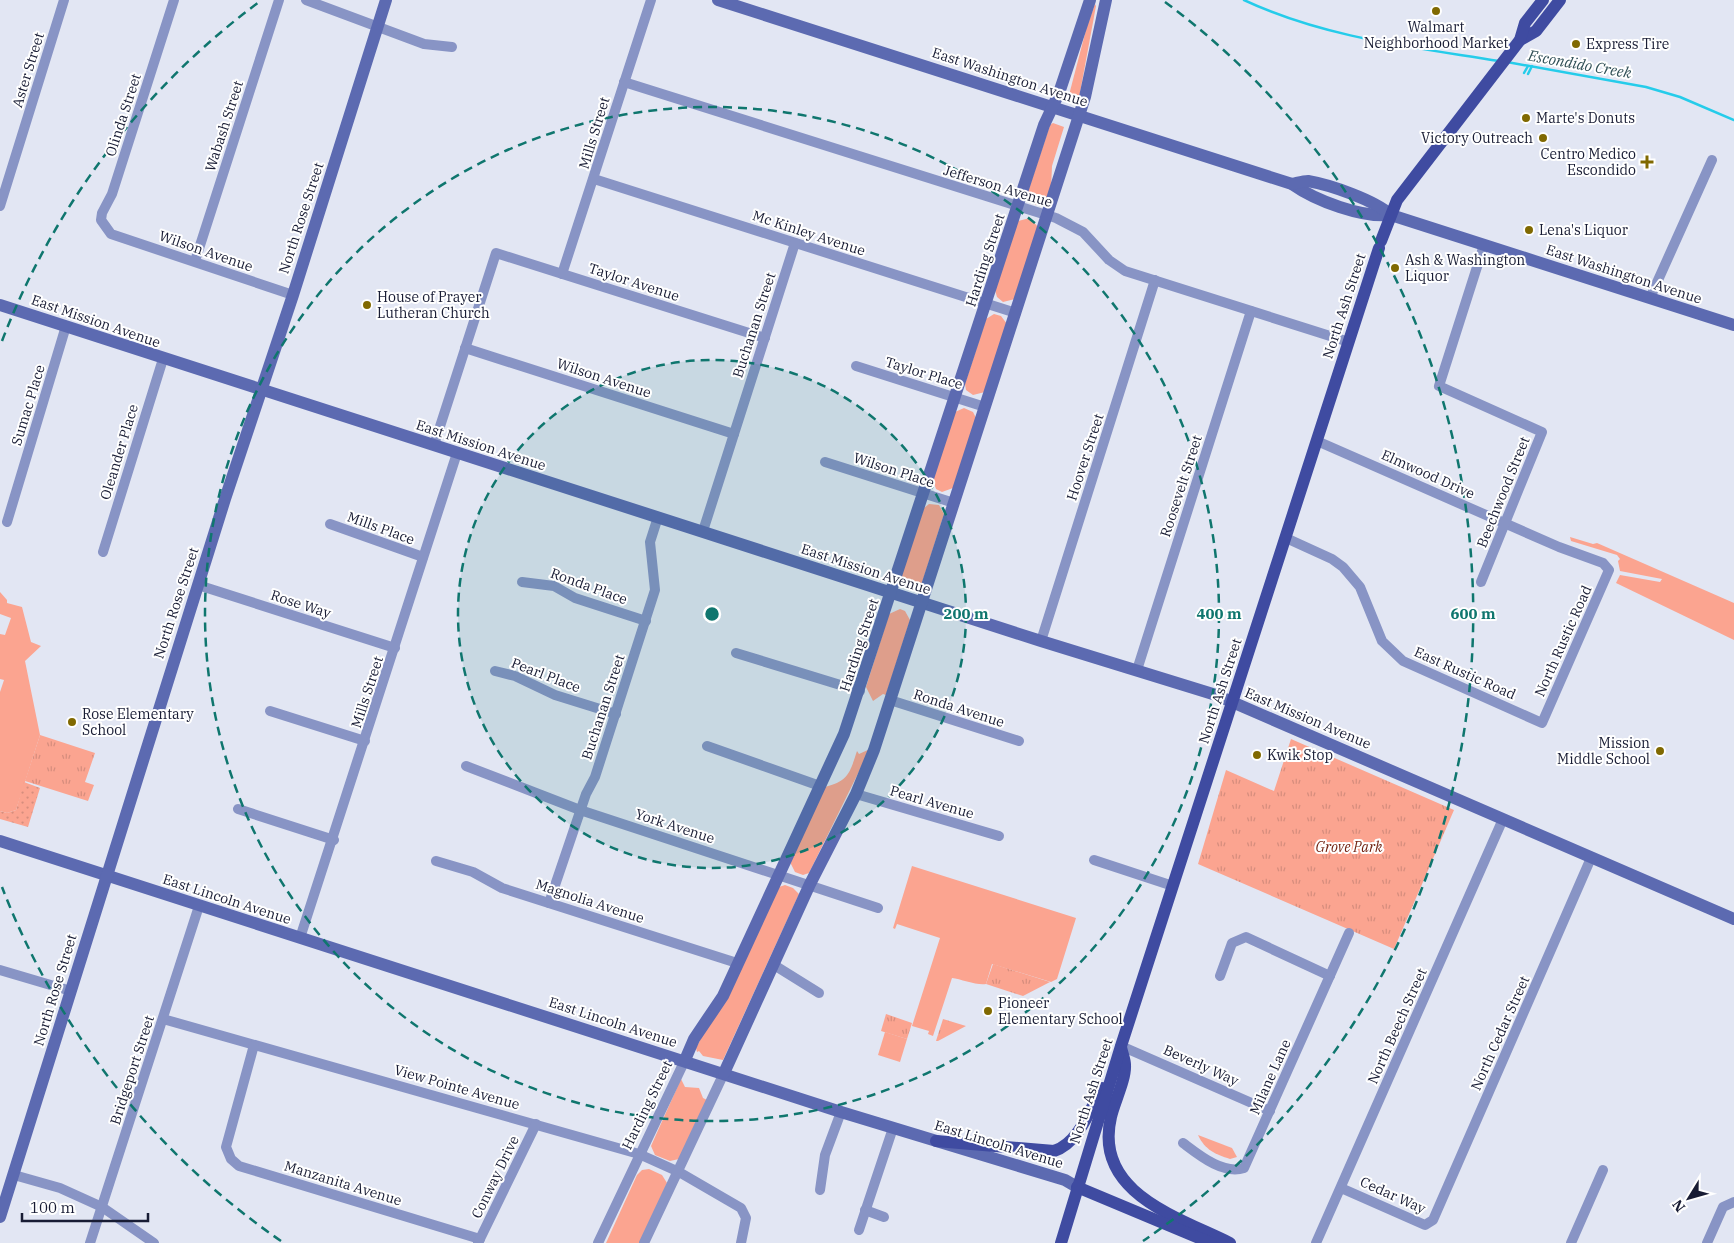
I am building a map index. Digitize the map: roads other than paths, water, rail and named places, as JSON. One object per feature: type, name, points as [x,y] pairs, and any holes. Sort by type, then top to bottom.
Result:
[{"type":"main road","name":"North Rose Street","points":[[0,1218],[71,992],[105,876],[293,295],[386,0]]},
{"type":"main road","name":"East Washington Avenue","points":[[718,0],[1292,184],[1310,196],[1372,216],[1391,215],[1734,325]]},
{"type":"main road","name":"Harding Street","points":[[685,1060],[694,1038],[723,996],[736,964],[844,734],[860,691],[1018,207],[1052,107],[1075,48],[1090,0]]},
{"type":"main road","points":[[724,1073],[810,884],[856,794],[890,700],[1079,115],[1106,0]]},
{"type":"main road","name":"North Ash Street","points":[[1061,1243],[1115,1064],[1348,342],[1391,215],[1397,200],[1516,45],[1525,23],[1543,0]]},
{"type":"main road","name":"North Ash Street","points":[[1516,45],[1536,31],[1560,0]]},
{"type":"main road","name":"East Mission Avenue","points":[[0,305],[162,359],[1233,702],[1734,919]]},
{"type":"main road","name":"East Lincoln Avenue","points":[[0,841],[685,1060],[841,1112],[1065,1180],[1077,1187],[1212,1243]]},
{"type":"main road","points":[[1121,1046],[1126,1067],[1110,1118],[1108,1133],[1111,1159],[1117,1172],[1129,1188],[1144,1200],[1230,1243]]},
{"type":"main road","points":[[936,1141],[1054,1151],[1064,1148],[1074,1138],[1115,1064]]},
{"type":"street","name":"Aster Street","points":[[0,206],[64,0]]},
{"type":"street","name":"Olinda Street","points":[[111,234],[101,220],[102,213],[112,194],[174,0]]},
{"type":"street","name":"Wabash Street","points":[[195,261],[279,0]]},
{"type":"street","points":[[306,0],[424,44],[452,47]]},
{"type":"street","name":"Mills Street","points":[[562,274],[651,0]]},
{"type":"street","name":"Jefferson Avenue","points":[[624,82],[1047,216],[1083,232],[1118,266],[1155,280],[1348,342]]},
{"type":"street","points":[[1650,298],[1712,160]]},
{"type":"street","name":"Mc Kinley Avenue","points":[[594,179],[1016,313]]},
{"type":"street","name":"Wilson Avenue","points":[[111,234],[293,295]]},
{"type":"street","name":"Buchanan Street","points":[[703,531],[795,242]]},
{"type":"street","name":"Beechwood Street","points":[[1481,582],[1542,432],[1439,386],[1484,245]]},
{"type":"street","name":"Taylor Avenue","points":[[465,348],[496,253],[764,338]]},
{"type":"street","name":"Hoover Street","points":[[1041,641],[1155,280]]},
{"type":"street","name":"Roosevelt Street","points":[[1137,670],[1251,311]]},
{"type":"street","name":"Sumac Place","points":[[7,522],[66,326]]},
{"type":"street","name":"Wilson Avenue","points":[[465,348],[734,434]]},
{"type":"street","points":[[434,445],[465,348]]},
{"type":"street","name":"Oleander Place","points":[[102,552],[162,359]]},
{"type":"street","name":"Taylor Place","points":[[856,366],[985,407]]},
{"type":"street","name":"Elmwood Drive","points":[[1317,441],[1505,523],[1603,563],[1609,570]]},
{"type":"street","name":"Mills Street","points":[[300,938],[334,840],[396,648],[423,557],[458,453]]},
{"type":"street","name":"Wilson Place","points":[[825,462],[954,503]]},
{"type":"street","name":"Buchanan Street","points":[[550,903],[580,810],[595,777],[655,590],[650,542],[658,517]]},
{"type":"street","name":"Mills Place","points":[[330,524],[423,557]]},
{"type":"street","name":"East Rustic Road","points":[[1286,538],[1332,559],[1343,567],[1360,587],[1382,641],[1403,661],[1542,723]]},
{"type":"street","name":"North Rustic Road","points":[[1542,723],[1609,570]]},
{"type":"street","name":"Ronda Place","points":[[522,582],[554,586],[575,598],[646,621]]},
{"type":"street","name":"Rose Way","points":[[198,585],[396,648]]},
{"type":"street","points":[[736,653],[860,691]]},
{"type":"street","name":"Pearl Place","points":[[494,671],[515,676],[555,694],[616,714]]},
{"type":"street","name":"Ronda Avenue","points":[[890,700],[1019,741]]},
{"type":"street","points":[[270,711],[366,741]]},
{"type":"street","points":[[707,746],[820,786]]},
{"type":"street","name":"York Avenue","points":[[466,766],[580,810],[810,884],[878,908]]},
{"type":"street","name":"Pearl Avenue","points":[[856,794],[999,836]]},
{"type":"street","points":[[238,810],[334,840]]},
{"type":"street","name":"North Beech Street","points":[[1316,1243],[1342,1188],[1503,819]]},
{"type":"street","name":"North Cedar Street","points":[[1433,1220],[1591,858]]},
{"type":"street","points":[[1094,860],[1173,886]]},
{"type":"street","name":"Magnolia Avenue","points":[[436,861],[473,872],[502,888],[736,964]]},
{"type":"street","name":"Bridgeport Street","points":[[90,1243],[200,906]]},
{"type":"street","name":"Milane Lane","points":[[1183,1143],[1203,1158],[1228,1169],[1236,1171],[1244,1168],[1349,933]]},
{"type":"street","points":[[1220,976],[1232,943],[1246,937],[1330,976]]},
{"type":"street","points":[[774,965],[819,993]]},
{"type":"street","points":[[0,970],[71,992]]},
{"type":"street","name":"View Pointe Avenue","points":[[163,1019],[639,1154],[678,1172],[740,1208],[746,1218],[741,1243]]},
{"type":"street","name":"Manzanita Avenue","points":[[254,1045],[226,1147],[231,1160],[239,1166],[479,1241]]},
{"type":"street","name":"Beverly Way","points":[[1121,1046],[1270,1110]]},
{"type":"street","name":"Harding Street","points":[[598,1243],[685,1060]]},
{"type":"street","points":[[644,1243],[724,1073]]},
{"type":"street","points":[[820,1190],[825,1156],[841,1112]]},
{"type":"street","name":"Conway Drive","points":[[479,1241],[536,1124]]},
{"type":"street","points":[[859,1230],[893,1128]]},
{"type":"street","points":[[1572,1243],[1603,1170]]},
{"type":"street","points":[[14,1175],[60,1188],[102,1207],[154,1243]]},
{"type":"street","name":"Cedar Way","points":[[1342,1188],[1425,1225],[1433,1220]]},
{"type":"street","points":[[1707,1243],[1723,1207],[1734,1202]]},
{"type":"street","points":[[866,1210],[884,1217]]},
{"type":"waterway","name":"Escondido Creek","points":[[1244,0],[1306,24],[1370,40],[1499,61]]},
{"type":"waterway","name":"Escondido Creek","points":[[1507,62],[1646,87],[1680,97],[1734,120]]},
{"type":"waterway","name":"Escondido Creek","points":[[1524,73],[1528,66]]},
{"type":"waterway","name":"Escondido Creek","points":[[1528,74],[1532,66]]},
{"type":"place","name":"Walmart Neighborhood Market","points":[[1436,11]]},
{"type":"place","name":"Express Tire","points":[[1576,44]]},
{"type":"place","name":"Marte's Donuts","points":[[1526,118]]},
{"type":"place","name":"Victory Outreach","points":[[1543,138]]},
{"type":"place","name":"Centro Medico Escondido","points":[[1647,162]]},
{"type":"place","name":"Lena's Liquor","points":[[1529,230]]},
{"type":"place","name":"Ash & Washington Liquor","points":[[1395,268]]},
{"type":"place","name":"House of Prayer Lutheran Church","points":[[367,305]]},
{"type":"place","name":"Rose Elementary School","points":[[72,722]]},
{"type":"place","name":"Mission Middle School","points":[[1660,751]]},
{"type":"place","name":"Kwik Stop","points":[[1257,755]]},
{"type":"place","name":"Pioneer Elementary School","points":[[988,1011]]},
{"type":"park label","name":"Grove Park","points":[[1349,847]]}]
